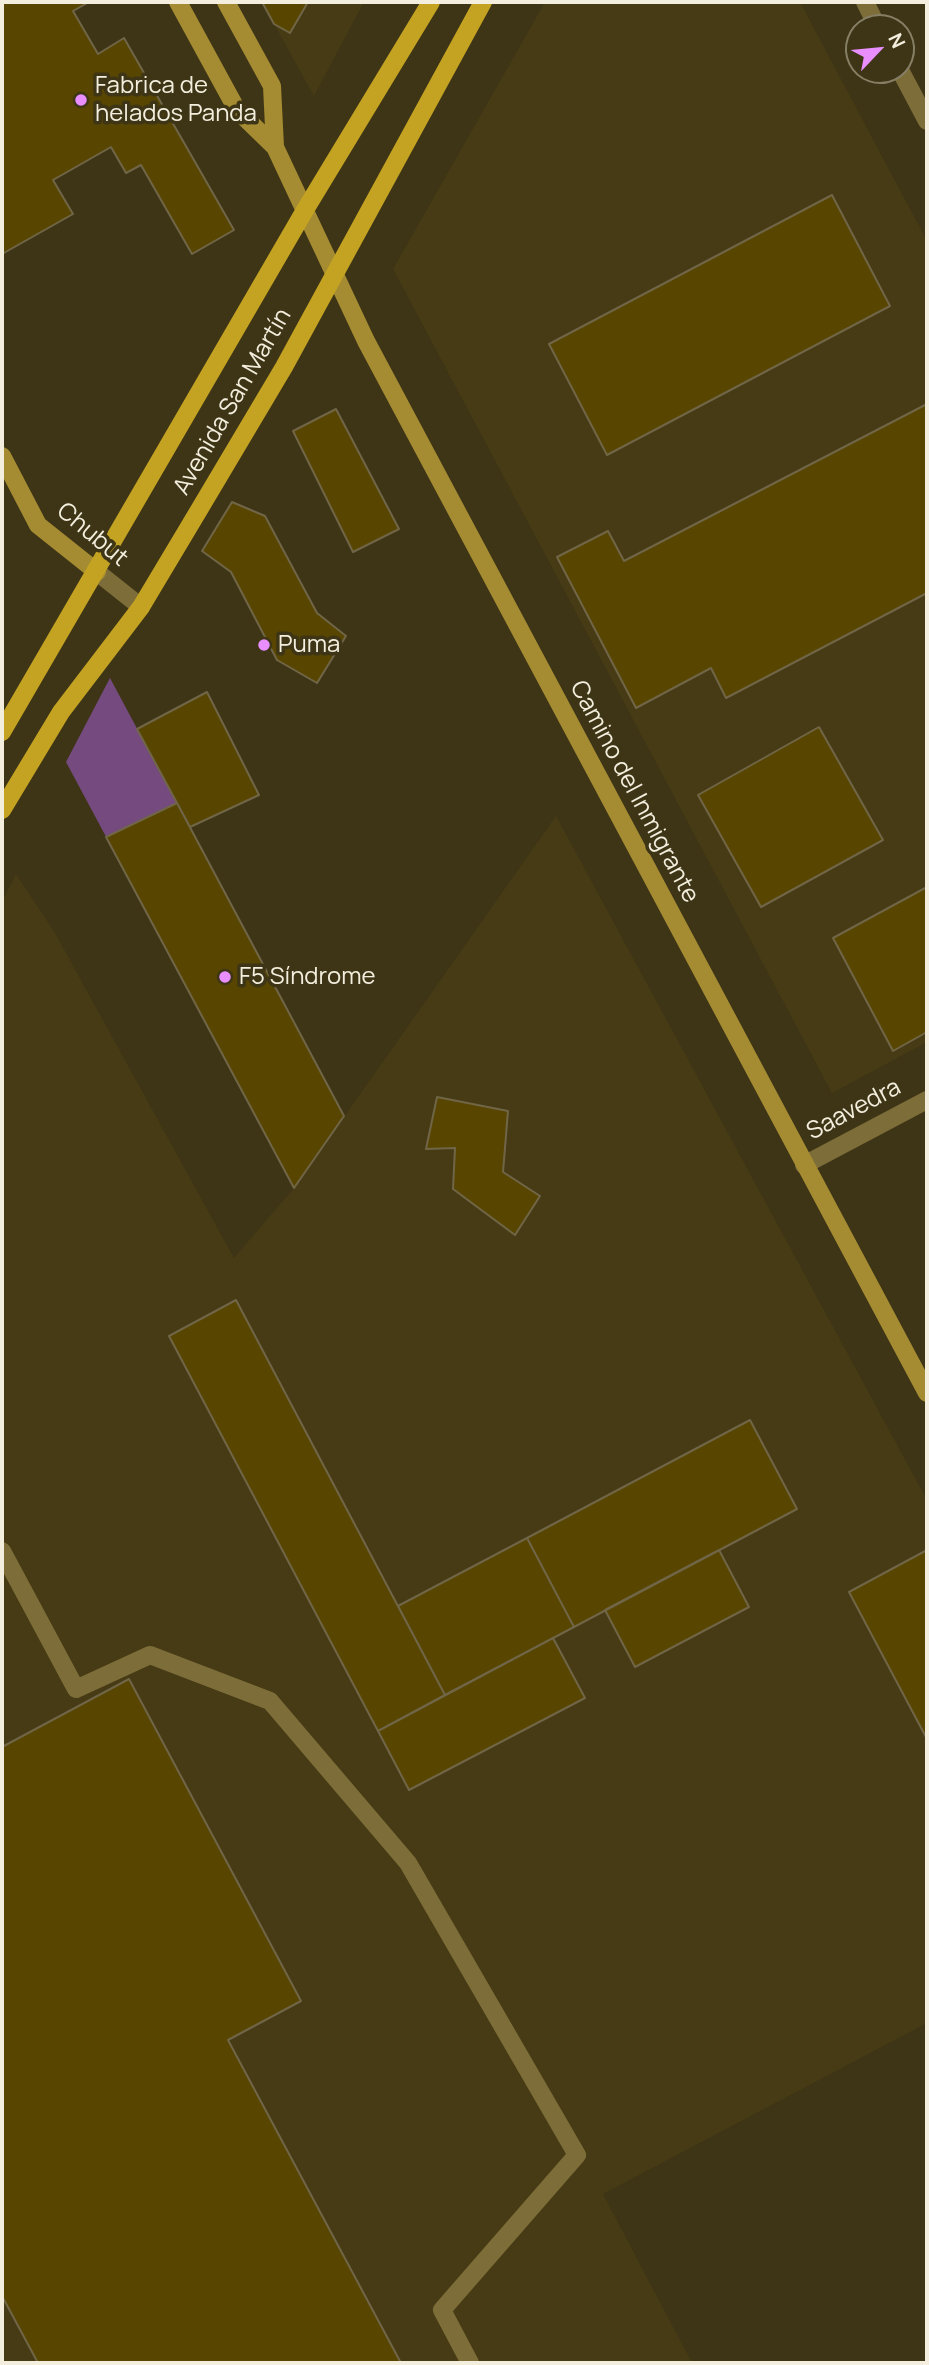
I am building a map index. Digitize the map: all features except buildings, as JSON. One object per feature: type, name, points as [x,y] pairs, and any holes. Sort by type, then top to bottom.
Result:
[{"type":"main road","points":[[178,2],[237,110],[275,147]]},
{"type":"main road","points":[[226,2],[272,86],[275,147]]},
{"type":"main road","name":"Avenida San Martín","points":[[2,732],[305,210],[431,2]]},
{"type":"main road","name":"Avenida San Martín","points":[[2,810],[61,712],[141,607],[284,367],[483,2]]},
{"type":"main road","name":"Camino del Inmigrante","points":[[275,147],[366,341],[927,1394]]},
{"type":"main road","name":"Chubut","points":[[2,456],[38,525],[97,572]]},
{"type":"street","points":[[907,84],[927,121]]},
{"type":"street","name":"Chubut","points":[[97,572],[141,607]]},
{"type":"street","name":"Saavedra","points":[[804,1165],[927,1100]]},
{"type":"street","points":[[2,1551],[76,1689],[150,1655],[270,1701],[408,1863],[577,2155],[442,2310],[470,2363]]},
{"type":"shaded area","points":[[262,2],[364,2],[314,96],[274,24]]},
{"type":"shaded area","points":[[545,2],[800,2],[927,241],[927,1042],[832,1093],[393,269]]},
{"type":"shaded area","name":"F5 Síndrome","points":[[110,678],[344,1116],[294,1188],[66,762]]},
{"type":"shaded area","points":[[556,816],[927,1500],[927,2023],[603,2194],[692,2363],[2,2363],[2,902],[16,874],[55,933],[234,1258],[294,1188]]},
{"type":"place","name":"Fabrica de helados Panda","points":[[81,100]]},
{"type":"place","name":"Puma","points":[[264,645]]},
{"type":"place","name":"F5 Síndrome","points":[[225,977]]}]
